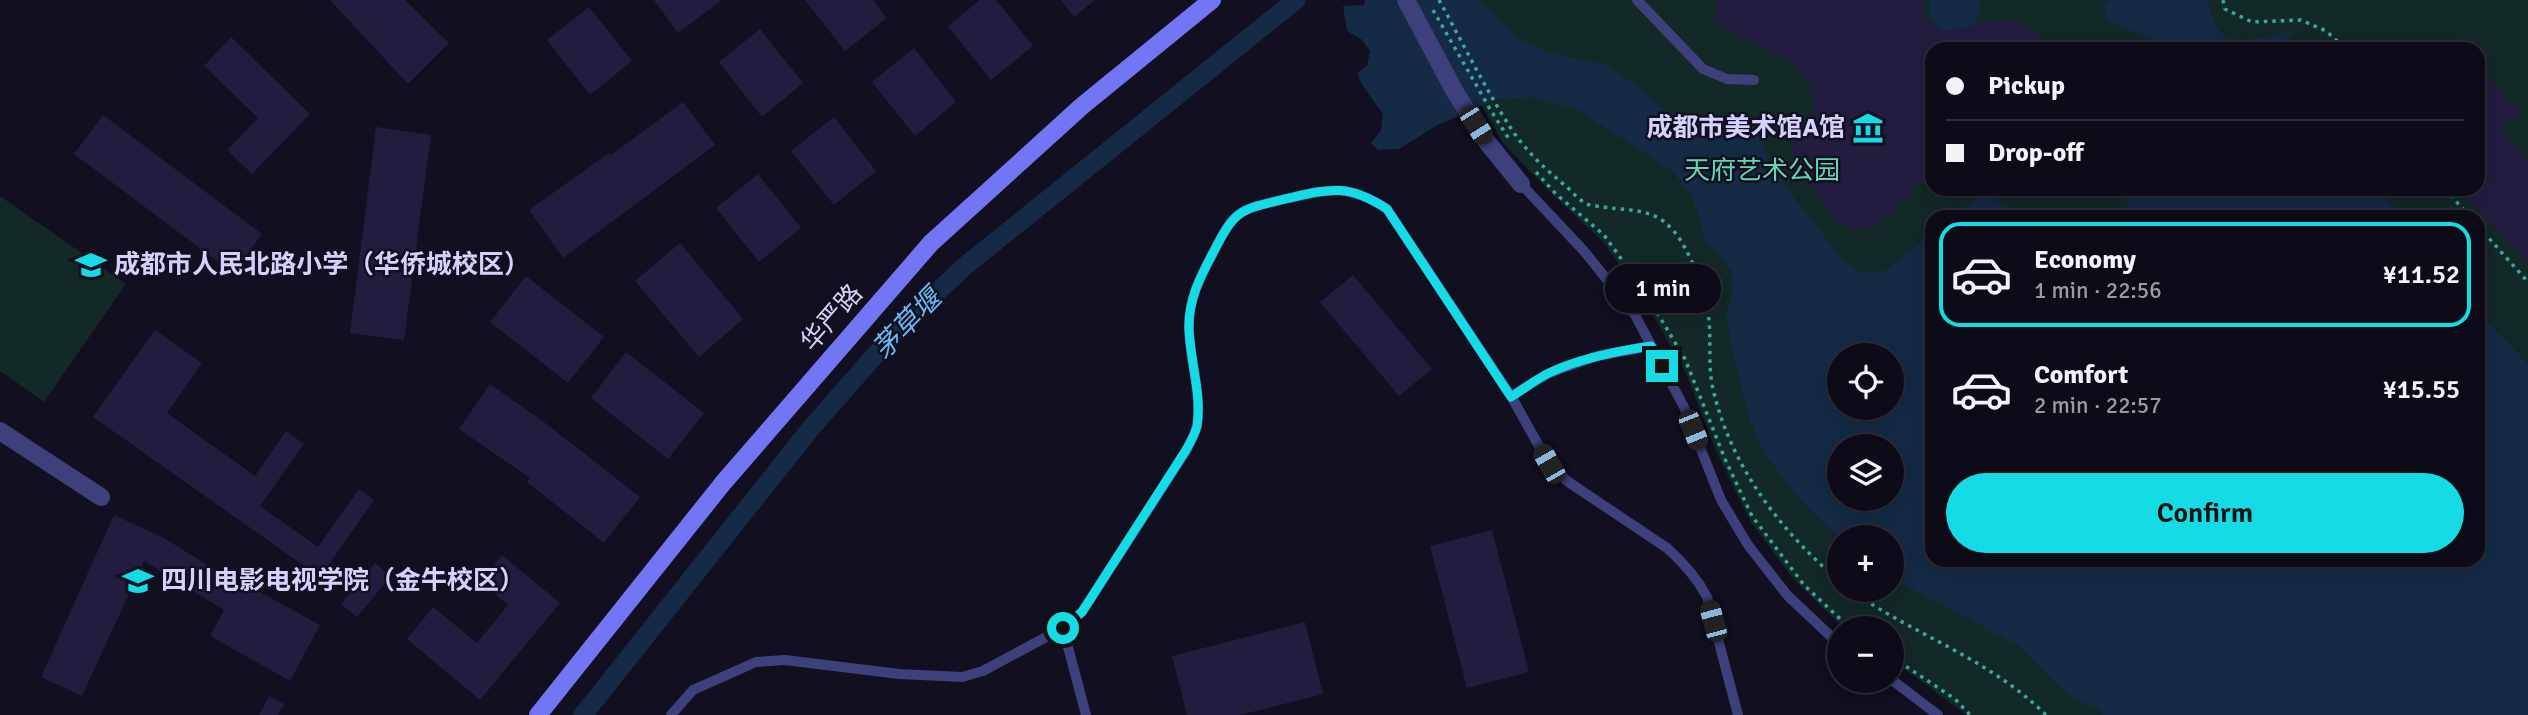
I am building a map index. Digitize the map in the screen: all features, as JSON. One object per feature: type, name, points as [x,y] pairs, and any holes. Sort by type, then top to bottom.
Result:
[{"type":"street","name":"华严路","points":[[538,715],[723,483],[931,243],[1082,106],[1212,0]]},
{"type":"street","points":[[1406,0],[1455,92],[1487,142],[1521,184]]},
{"type":"street","points":[[0,431],[102,497]]},
{"type":"lane","points":[[1637,0],[1703,69],[1727,79],[1754,80]]},
{"type":"lane","points":[[1521,184],[1584,251],[1635,315],[1684,407],[1721,500],[1748,545],[1788,596],[1827,633]]},
{"type":"lane","points":[[671,715],[693,690],[756,662],[785,660],[899,674],[962,677],[984,671],[1063,628],[1082,612],[1186,450],[1197,427],[1189,328],[1192,300],[1200,277],[1227,225],[1242,210],[1322,191],[1344,190],[1368,197],[1387,209],[1511,397],[1549,464],[1567,481],[1667,548],[1700,583],[1707,597],[1738,715]]},
{"type":"lane","points":[[1511,397],[1549,373],[1598,356],[1651,346]]},
{"type":"lane","points":[[1063,628],[1086,715]]},
{"type":"lane","points":[[1904,689],[1938,715]]},
{"type":"path","points":[[1428,0],[1513,144]]},
{"type":"path","points":[[1439,0],[1512,130],[1541,166],[1586,204],[1644,211],[1662,219],[1679,239],[1692,260],[1703,291],[1709,320],[1713,388],[1726,430],[1755,489],[1778,520],[1827,571]]},
{"type":"path","points":[[2223,0],[2225,9],[2252,22],[2301,20],[2326,31],[2338,42]]},
{"type":"path","points":[[2451,196],[2464,210]]},
{"type":"path","points":[[2485,234],[2528,282]]},
{"type":"path","points":[[1868,602],[1887,615],[1959,651],[2011,684],[2046,715]]},
{"type":"path","points":[[1904,665],[1955,699],[1970,715]]},
{"type":"green space","name":"天府艺术公园","points":[[1422,0],[2528,0],[2528,715],[1967,715],[1904,669],[1904,616],[1832,616],[1794,580],[1751,522],[1716,451],[1686,373],[1643,298],[1604,243],[1502,142]]},
{"type":"green space","points":[[0,196],[126,284],[44,402],[0,371]]},
{"type":"water","points":[[1365,0],[1479,0],[1521,40],[1551,53],[1606,65],[1639,87],[1664,110],[1707,123],[1745,124],[1763,142],[1770,166],[1844,262],[1862,272],[1885,271],[1925,240],[1925,567],[2485,567],[2485,319],[2528,364],[2528,715],[2103,715],[2102,711],[2068,694],[2018,645],[1904,585],[1904,525],[1827,526],[1798,497],[1765,455],[1747,413],[1726,314],[1733,292],[1732,273],[1721,256],[1706,243],[1692,196],[1671,170],[1578,110],[1534,97],[1494,100],[1436,126],[1399,149],[1378,150],[1371,143],[1381,130],[1383,114],[1362,85],[1357,73],[1367,66],[1370,51],[1361,39],[1347,31],[1343,6],[1364,5]]},
{"type":"water","points":[[1929,0],[1980,0],[1980,12],[1972,27],[1948,32],[1932,20]]},
{"type":"water","points":[[2110,0],[2207,0],[2219,29],[2232,39],[2249,40],[2293,31],[2287,42],[2155,42],[2107,20],[2104,7]]},
{"type":"water","points":[[1980,196],[1995,199],[2006,210],[1962,210]]},
{"type":"water","points":[[2124,196],[2384,196],[2397,210],[2129,210]]},
{"type":"building","points":[[330,0],[405,0],[449,43],[408,84]]},
{"type":"building","points":[[654,0],[722,0],[678,33]]},
{"type":"building","points":[[805,0],[873,0],[887,18],[845,51]]},
{"type":"building","points":[[980,0],[996,0],[1033,46],[991,80],[948,26]]},
{"type":"building","points":[[1061,0],[1095,0],[1074,17]]},
{"type":"building","name":"成都市美术馆A馆","points":[[1719,0],[1923,0],[1926,17],[1939,29],[1950,31],[1985,22],[2014,20],[2050,42],[1925,42],[1925,179],[1877,226],[1856,230],[1837,222],[1795,161],[1792,148],[1816,109],[1808,82],[1792,62],[1716,24],[1714,15]]},
{"type":"building","points":[[589,7],[632,61],[590,95],[547,40]]},
{"type":"building","points":[[760,29],[803,83],[762,117],[719,62]]},
{"type":"building","points":[[231,37],[310,114],[252,174],[227,150],[258,118],[204,66]]},
{"type":"building","points":[[914,48],[956,102],[915,136],[872,82]]},
{"type":"building","points":[[2485,74],[2520,112],[2500,130],[2528,161],[2528,264],[2485,217],[2485,210],[2478,210],[2465,196],[2485,196]]},
{"type":"building","points":[[683,102],[715,145],[563,258],[529,210]]},
{"type":"building","points":[[103,115],[262,234],[233,273],[74,154]]},
{"type":"building","points":[[834,117],[876,171],[834,205],[791,151]]},
{"type":"building","points":[[376,127],[431,135],[404,340],[350,333]]},
{"type":"building","points":[[758,174],[801,228],[759,262],[716,208]]},
{"type":"building","points":[[680,243],[743,319],[699,357],[635,281]]},
{"type":"building","points":[[1353,275],[1432,369],[1399,396],[1320,302]]},
{"type":"building","points":[[526,276],[604,337],[568,383],[490,322]]},
{"type":"building","points":[[155,330],[202,363],[167,413],[255,476],[286,431],[304,444],[260,506],[318,547],[359,489],[374,500],[320,577],[93,417]]},
{"type":"building","points":[[626,352],[704,413],[668,459],[591,398]]},
{"type":"building","points":[[490,384],[544,422],[640,497],[604,543],[527,482],[530,478],[459,429]]},
{"type":"building","points":[[114,515],[164,538],[238,584],[240,581],[320,625],[290,681],[210,636],[224,610],[144,561],[82,696],[41,677]]},
{"type":"building","points":[[1492,530],[1529,672],[1467,688],[1430,546]]},
{"type":"building","points":[[502,555],[560,603],[480,700],[407,639],[433,607],[477,643],[508,605],[480,582]]},
{"type":"building","points":[[375,563],[391,576],[357,617],[341,604]]},
{"type":"building","points":[[1305,622],[1323,694],[1240,715],[1187,715],[1172,656]]},
{"type":"building","points":[[269,696],[284,704],[278,715],[259,715]]},
{"type":"waterway","name":"茅草堰","points":[[583,715],[811,428],[899,328],[965,266],[1296,0]]},
{"type":"place","name":"成都市美术馆A馆","points":[[1868,128]]},
{"type":"place","name":"成都市人民北路小学（华侨城校区）","points":[[91,265]]},
{"type":"place","name":"四川电影电视学院（金牛校区）","points":[[138,581]]},
{"type":"route","points":[[1063,628],[1082,612],[1186,450],[1197,427],[1189,328],[1192,300],[1200,277],[1227,225],[1242,210],[1322,191],[1344,190],[1368,197],[1387,209],[1511,397],[1549,373],[1628,349],[1651,346],[1662,366]]}]
